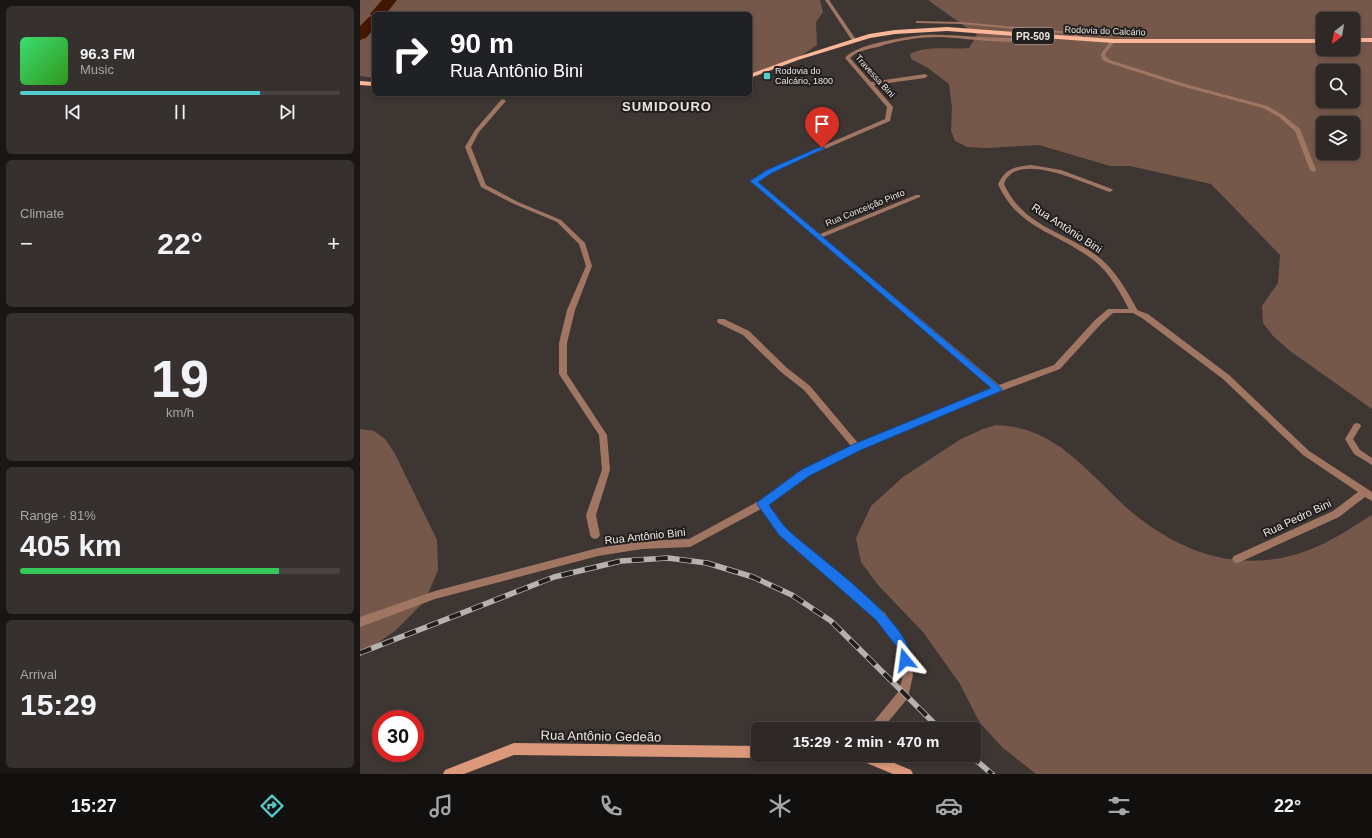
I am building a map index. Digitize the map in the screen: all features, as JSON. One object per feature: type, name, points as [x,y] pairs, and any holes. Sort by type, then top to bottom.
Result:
[{"type":"main road","name":"Rodovia do Calcário","points":[[752,75],[855,41],[895,32],[947,29],[1113,42],[1316,41]]},
{"type":"main road","points":[[1360,40],[1372,40]]},
{"type":"main road","points":[[360,83],[372,84]]},
{"type":"street","points":[[829,1],[855,41]]},
{"type":"street","points":[[918,22],[961,23],[1071,33],[1087,40]]},
{"type":"street","name":"Travessa Bini","points":[[998,389],[753,181],[770,171],[888,120],[890,107],[847,58],[851,53],[880,44],[911,38],[940,36],[1019,41],[1036,37]]},
{"type":"street","points":[[1113,42],[1103,54],[1104,58],[1108,61],[1182,85],[1265,107],[1281,116],[1298,130],[1313,170]]},
{"type":"street","points":[[870,84],[925,76]]},
{"type":"street","name":"Rua Antônio Bini","points":[[503,101],[476,131],[468,147],[483,186],[516,203],[559,221],[582,243],[590,266],[571,310],[563,343],[563,374],[603,435],[606,470],[591,515],[596,535]]},
{"type":"street","name":"Rua Antônio Bini","points":[[1110,190],[1073,176],[1037,167],[1020,168],[1007,173],[1001,184],[1004,195],[1029,219],[1094,258],[1115,278],[1134,311]]},
{"type":"street","name":"Rua Conceição Pinto","points":[[818,237],[918,196]]},
{"type":"street","name":"Rua Antônio Bini","points":[[360,622],[435,595],[598,552],[642,545],[690,543],[762,504],[805,473],[857,447],[998,389],[1057,367],[1111,311],[1134,311],[1145,316],[1226,377],[1306,453],[1363,493],[1372,497]]},
{"type":"street","points":[[721,321],[746,333],[784,370],[807,388],[857,447]]},
{"type":"street","points":[[1357,426],[1349,439],[1357,452],[1372,462]]},
{"type":"street","name":"Rua Pedro Bini","points":[[1237,559],[1336,514],[1363,493]]},
{"type":"street","points":[[762,504],[783,532],[880,616],[902,645],[908,675],[904,694],[881,722]]},
{"type":"street","name":"Rua Antônio Gedeão","points":[[449,774],[514,749],[751,752]]},
{"type":"street","points":[[878,762],[907,774]]},
{"type":"shaded area","points":[[360,0],[820,0],[823,12],[816,22],[817,45],[801,56],[752,74],[752,12],[372,12],[372,78],[360,76]]},
{"type":"shaded area","points":[[928,0],[1372,0],[1372,409],[1290,351],[1273,336],[1263,323],[1262,306],[1278,283],[1280,255],[1211,184],[1130,166],[1110,166],[1039,145],[987,148],[967,147],[955,141],[951,131],[952,108],[949,84],[928,68],[911,59],[910,54],[917,51],[931,49],[969,48],[977,35]]},
{"type":"shaded area","points":[[996,425],[1026,430],[1040,435],[1063,449],[1074,458],[1133,514],[1161,533],[1183,545],[1205,554],[1229,559],[1252,561],[1276,559],[1300,553],[1325,543],[1372,515],[1372,774],[1036,774],[1003,748],[979,722],[960,684],[923,632],[878,585],[861,562],[856,538],[871,506],[903,477],[961,439]]},
{"type":"shaded area","points":[[360,429],[374,431],[385,439],[395,454],[437,540],[438,570],[425,601],[395,631],[360,655]]},
{"type":"waterway","points":[[380,12],[390,0]]},
{"type":"waterway","points":[[360,35],[372,22]]},
{"type":"railway","points":[[360,653],[554,577],[621,561],[668,558],[707,563],[753,577],[792,595],[831,621],[933,722]]},
{"type":"railway","points":[[978,762],[992,774]]},
{"type":"place","name":"Rodovia do Calcário, 1800","points":[[767,76]]},
{"type":"district","name":"SUMIDOURO","points":[[667,106]]},
{"type":"route","points":[[822,148],[770,171],[753,181],[998,389],[857,447],[805,473],[762,504],[783,532],[880,616],[902,645],[905,660]]}]
